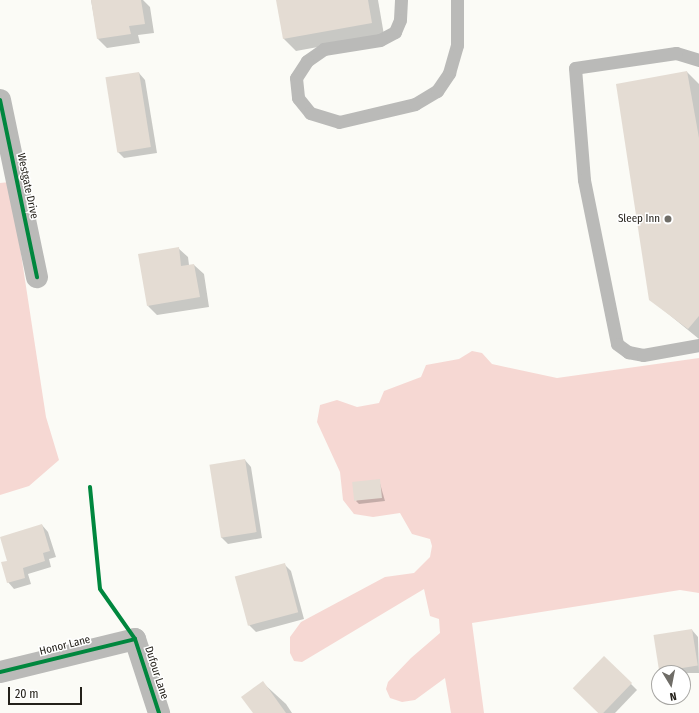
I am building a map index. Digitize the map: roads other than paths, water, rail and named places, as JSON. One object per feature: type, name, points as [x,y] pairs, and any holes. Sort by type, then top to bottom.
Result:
[{"type":"street","name":"Westgate Drive","points":[[0,100],[37,277]]},
{"type":"street","name":"Honor Lane","points":[[0,672],[135,639]]},
{"type":"street","name":"Dufour Lane","points":[[135,639],[159,713]]},
{"type":"lane","points":[[401,0],[400,20],[394,32],[380,40],[324,49],[307,61],[296,78],[298,98],[310,113],[339,122],[415,104],[437,90],[449,73],[457,45],[457,0]]},
{"type":"lane","points":[[699,60],[676,53],[575,68],[584,180],[617,344],[628,352],[643,355],[699,345]]},
{"type":"place","name":"Sleep Inn","points":[[668,219]]}]
